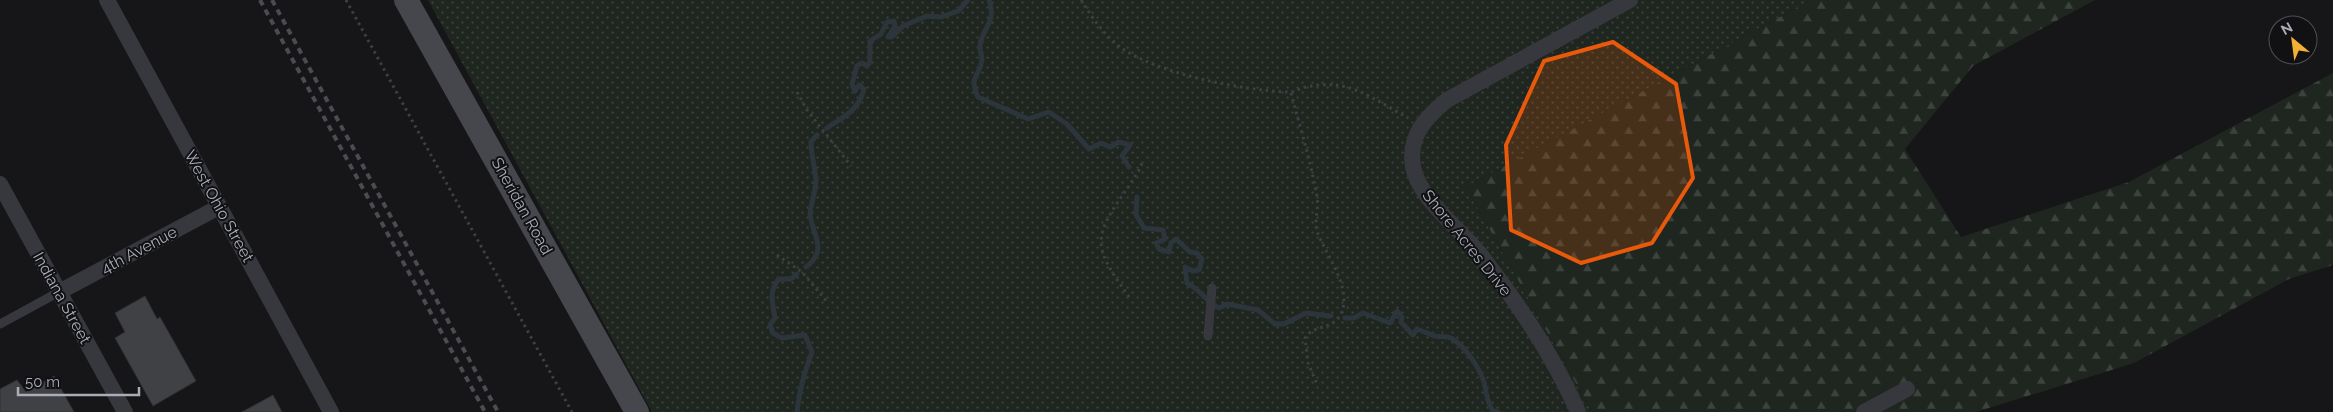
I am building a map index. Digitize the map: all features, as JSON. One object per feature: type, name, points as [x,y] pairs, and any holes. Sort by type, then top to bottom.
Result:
[{"type":"main road","name":"Sheridan Road","points":[[406,0],[637,412]]},
{"type":"street","name":"West Ohio Street","points":[[107,0],[331,412]]},
{"type":"street","name":"Shore Acres Drive","points":[[1578,412],[1549,356],[1511,296],[1478,252],[1424,192],[1414,169],[1412,149],[1422,124],[1429,115],[1447,100],[1630,0]]},
{"type":"street","name":"Indiana Street","points":[[0,184],[125,412]]},
{"type":"street","name":"4th Avenue","points":[[60,292],[219,207]]},
{"type":"street","points":[[1864,412],[1907,389]]},
{"type":"lane","points":[[1208,336],[1212,288]]},
{"type":"lane","points":[[0,324],[60,292]]},
{"type":"path","points":[[346,0],[572,412]]},
{"type":"path","points":[[1081,0],[1104,33],[1120,46],[1159,67],[1237,86],[1291,93],[1318,85],[1352,88],[1422,124]]},
{"type":"path","points":[[797,92],[807,110],[851,166]]},
{"type":"path","points":[[1291,93],[1318,201],[1317,230],[1331,258],[1343,292],[1341,313],[1333,324],[1309,332],[1305,338],[1308,362],[1317,384]]},
{"type":"path","points":[[1129,296],[1102,252],[1101,241],[1103,228],[1137,176],[1142,163]]},
{"type":"path","points":[[778,254],[802,272],[828,302]]},
{"type":"highlighted area","points":[[1613,42],[1676,84],[1693,178],[1652,243],[1581,263],[1511,230],[1506,145],[1544,61]]},
{"type":"green space","points":[[428,0],[1811,0],[1466,187],[1592,412],[652,412]]},
{"type":"green space","points":[[1811,0],[2095,0],[1973,66],[1905,149],[1961,237],[2129,182],[2333,73],[2333,265],[2289,279],[2134,363],[1976,412],[1592,412],[1466,187]]},
{"type":"building","points":[[145,296],[157,319],[160,317],[196,381],[153,406],[115,338],[125,332],[115,313]]},
{"type":"building","points":[[54,376],[74,412],[0,412],[0,389],[17,380],[26,392]]},
{"type":"building","points":[[273,395],[282,412],[242,412]]},
{"type":"waterway","points":[[827,128],[855,108],[858,103],[864,89],[859,85],[855,91],[852,84],[857,66],[862,63],[867,66],[870,62],[870,41],[881,34],[887,22],[894,21],[895,26],[888,37],[892,37],[903,26],[927,16],[941,17],[958,11],[968,0]]},
{"type":"waterway","points":[[989,0],[991,14],[980,47],[981,66],[974,80],[978,97],[1028,119],[1049,112],[1067,124],[1089,149],[1101,143],[1110,147],[1119,142],[1130,145],[1122,156],[1129,167]]},
{"type":"waterway","points":[[806,267],[813,261],[818,248],[810,214],[816,180],[811,142],[817,135]]},
{"type":"waterway","points":[[1137,197],[1136,215],[1144,228],[1163,230],[1165,239],[1156,243],[1159,249],[1169,252],[1171,243],[1176,239],[1190,252],[1197,253],[1202,259],[1199,270],[1193,271],[1185,267],[1187,283],[1214,305],[1219,308],[1227,304],[1258,310],[1275,324],[1284,324],[1306,313],[1331,316]]},
{"type":"waterway","points":[[797,274],[791,279],[779,279],[773,288],[772,298],[775,318],[770,325],[773,333],[782,338],[805,335],[812,352],[799,397],[797,412]]},
{"type":"waterway","points":[[1345,318],[1354,318],[1363,313],[1390,323],[1397,311],[1402,317],[1401,322],[1413,335],[1417,329],[1434,336],[1451,338],[1466,351],[1479,370],[1491,407],[1493,411],[1498,412]]},
{"type":"railway","points":[[260,0],[485,412]]},
{"type":"railway","points":[[272,0],[498,412]]}]
